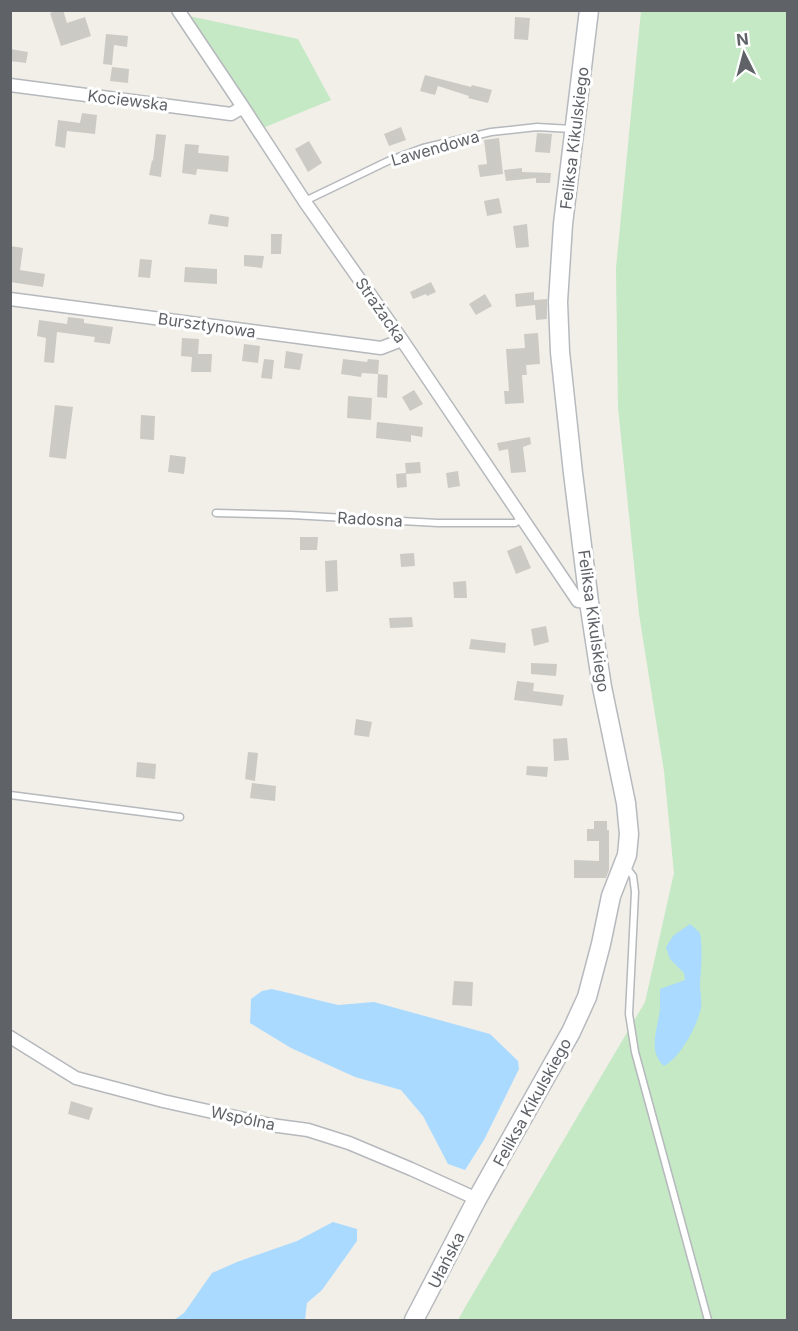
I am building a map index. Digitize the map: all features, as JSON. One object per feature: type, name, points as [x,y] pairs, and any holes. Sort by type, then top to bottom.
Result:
[{"type":"main road","name":"Feliksa Kikulskiego","points":[[477,1199],[572,1032],[587,997],[611,896],[627,855],[629,834],[622,776],[602,687],[589,602],[560,352],[558,302],[563,224],[589,10]]},
{"type":"main road","name":"Ułańska","points":[[414,1320],[477,1199]]},
{"type":"street","name":"Strażacka","points":[[178,10],[305,202],[402,340],[578,601],[589,602]]},
{"type":"street","name":"Kociewska","points":[[10,85],[231,114],[243,107]]},
{"type":"street","name":"Bursztynowa","points":[[10,299],[381,348],[402,340]]},
{"type":"street","name":"Wspólna","points":[[10,1037],[76,1078],[163,1101],[271,1125],[308,1130],[391,1160],[477,1199]]},
{"type":"lane","name":"Lawendowa","points":[[305,202],[388,161],[423,148],[491,132],[537,127],[575,129]]},
{"type":"lane","name":"Radosna","points":[[216,513],[438,523],[515,523],[523,518]]},
{"type":"lane","points":[[10,795],[180,817]]},
{"type":"lane","points":[[623,864],[633,876],[635,891],[629,1014],[635,1052],[708,1320]]},
{"type":"green space","points":[[641,11],[787,11],[787,1320],[458,1320],[645,1002],[674,873],[664,771],[639,614],[618,407],[616,268]]},
{"type":"green space","points":[[184,15],[298,39],[331,100],[258,130]]},
{"type":"water","points":[[690,924],[700,933],[701,939],[701,1008],[687,1040],[676,1056],[664,1066],[659,1060],[655,1046],[660,989],[685,980],[684,973],[670,959],[666,947],[673,936]]},
{"type":"water","points":[[272,989],[338,1005],[374,1002],[490,1034],[518,1061],[519,1069],[484,1140],[465,1170],[448,1164],[423,1116],[401,1090],[355,1077],[291,1048],[250,1023],[251,999],[262,991]]},
{"type":"water","points":[[333,1222],[357,1229],[357,1241],[322,1290],[307,1303],[305,1320],[174,1320],[184,1313],[212,1273],[297,1241]]},
{"type":"building","points":[[63,10],[67,23],[85,17],[91,36],[61,46],[50,13]]},
{"type":"building","points":[[515,17],[530,18],[528,40],[514,39]]},
{"type":"building","points":[[106,34],[128,36],[127,47],[114,45],[112,65],[103,64]]},
{"type":"building","points":[[10,49],[28,52],[26,63],[10,61]]},
{"type":"building","points":[[112,67],[129,69],[128,83],[110,81]]},
{"type":"building","points":[[425,75],[492,90],[488,103],[438,86],[435,95],[420,91]]},
{"type":"building","points":[[82,113],[97,115],[95,134],[67,131],[65,148],[55,146],[58,120],[80,123]]},
{"type":"building","points":[[401,127],[406,140],[389,146],[384,134]]},
{"type":"building","points":[[537,133],[552,134],[550,153],[535,152]]},
{"type":"building","points":[[156,134],[166,135],[161,177],[149,175]]},
{"type":"building","points":[[499,138],[503,174],[480,177],[478,165],[487,164],[484,140]]},
{"type":"building","points":[[309,141],[322,163],[308,172],[295,149]]},
{"type":"building","points":[[185,144],[199,145],[198,153],[229,156],[228,172],[197,169],[196,175],[182,173]]},
{"type":"building","points":[[522,168],[522,172],[551,173],[550,183],[536,183],[536,178],[506,181],[504,170]]},
{"type":"building","points":[[499,198],[502,213],[487,216],[484,201]]},
{"type":"building","points":[[210,214],[229,217],[228,227],[208,224]]},
{"type":"building","points":[[527,224],[529,247],[516,248],[513,226]]},
{"type":"building","points":[[271,234],[282,234],[281,254],[271,254]]},
{"type":"building","points":[[10,246],[23,248],[20,270],[45,274],[43,287],[10,282]]},
{"type":"building","points":[[244,255],[264,256],[262,268],[244,266]]},
{"type":"building","points":[[140,259],[152,260],[150,278],[138,277]]},
{"type":"building","points":[[185,267],[217,269],[217,284],[184,282]]},
{"type":"building","points":[[431,282],[436,292],[413,299],[410,292]]},
{"type":"building","points":[[534,292],[534,300],[547,299],[547,319],[536,320],[535,305],[516,307],[515,294]]},
{"type":"building","points":[[485,294],[492,306],[476,315],[469,304]]},
{"type":"building","points":[[68,317],[84,319],[84,323],[113,327],[110,344],[94,342],[95,337],[57,332],[54,363],[44,362],[46,338],[37,336],[39,320],[67,324]]},
{"type":"building","points":[[538,333],[540,364],[526,365],[527,375],[522,375],[524,403],[505,404],[504,391],[509,391],[506,349],[525,348],[524,334]]},
{"type":"building","points":[[182,338],[199,339],[198,354],[212,354],[211,372],[191,372],[192,357],[181,356]]},
{"type":"building","points":[[244,344],[260,346],[258,363],[242,361]]},
{"type":"building","points":[[286,351],[303,354],[300,370],[284,368]]},
{"type":"building","points":[[264,359],[274,360],[272,379],[261,378]]},
{"type":"building","points":[[343,359],[367,362],[368,359],[379,360],[378,374],[362,373],[361,377],[341,374]]},
{"type":"building","points":[[378,374],[388,375],[387,398],[377,397]]},
{"type":"building","points":[[414,390],[423,404],[410,411],[402,397]]},
{"type":"building","points":[[348,396],[372,398],[371,420],[347,418]]},
{"type":"building","points":[[55,405],[73,407],[66,459],[49,457]]},
{"type":"building","points":[[141,415],[155,416],[154,440],[140,439]]},
{"type":"building","points":[[377,422],[423,427],[422,437],[411,435],[411,442],[376,438]]},
{"type":"building","points":[[530,437],[531,444],[523,447],[526,472],[511,473],[508,449],[499,451],[497,443]]},
{"type":"building","points":[[170,455],[186,457],[184,474],[168,472]]},
{"type":"building","points":[[420,462],[421,473],[406,474],[407,487],[397,488],[396,474],[406,473],[405,463]]},
{"type":"building","points":[[458,471],[460,486],[448,488],[446,473]]},
{"type":"building","points":[[300,537],[318,537],[317,550],[300,550]]},
{"type":"building","points":[[521,545],[531,568],[516,574],[507,551]]},
{"type":"building","points":[[414,553],[415,566],[401,567],[400,554]]},
{"type":"building","points":[[337,560],[338,591],[326,592],[325,561]]},
{"type":"building","points":[[466,581],[467,598],[454,598],[453,582]]},
{"type":"building","points":[[412,617],[413,627],[390,628],[389,618]]},
{"type":"building","points":[[546,626],[549,642],[534,646],[531,629]]},
{"type":"building","points":[[471,639],[506,643],[505,653],[469,649]]},
{"type":"building","points":[[531,663],[557,664],[556,676],[531,674]]},
{"type":"building","points":[[517,681],[534,683],[533,691],[564,695],[562,706],[514,700]]},
{"type":"building","points":[[356,719],[372,722],[369,737],[354,735]]},
{"type":"building","points":[[567,738],[569,760],[554,761],[553,739]]},
{"type":"building","points":[[248,752],[258,753],[255,781],[245,779]]},
{"type":"building","points":[[137,762],[156,764],[155,779],[136,777]]},
{"type":"building","points":[[527,766],[548,767],[547,777],[526,775]]},
{"type":"building","points":[[252,783],[276,786],[275,801],[250,798]]},
{"type":"building","points":[[594,821],[607,821],[609,870],[606,878],[574,878],[574,860],[599,861],[599,841],[587,841],[587,829],[594,829]]},
{"type":"building","points":[[454,981],[473,982],[472,1006],[452,1005]]},
{"type":"building","points":[[71,1101],[93,1108],[89,1120],[68,1114]]}]
